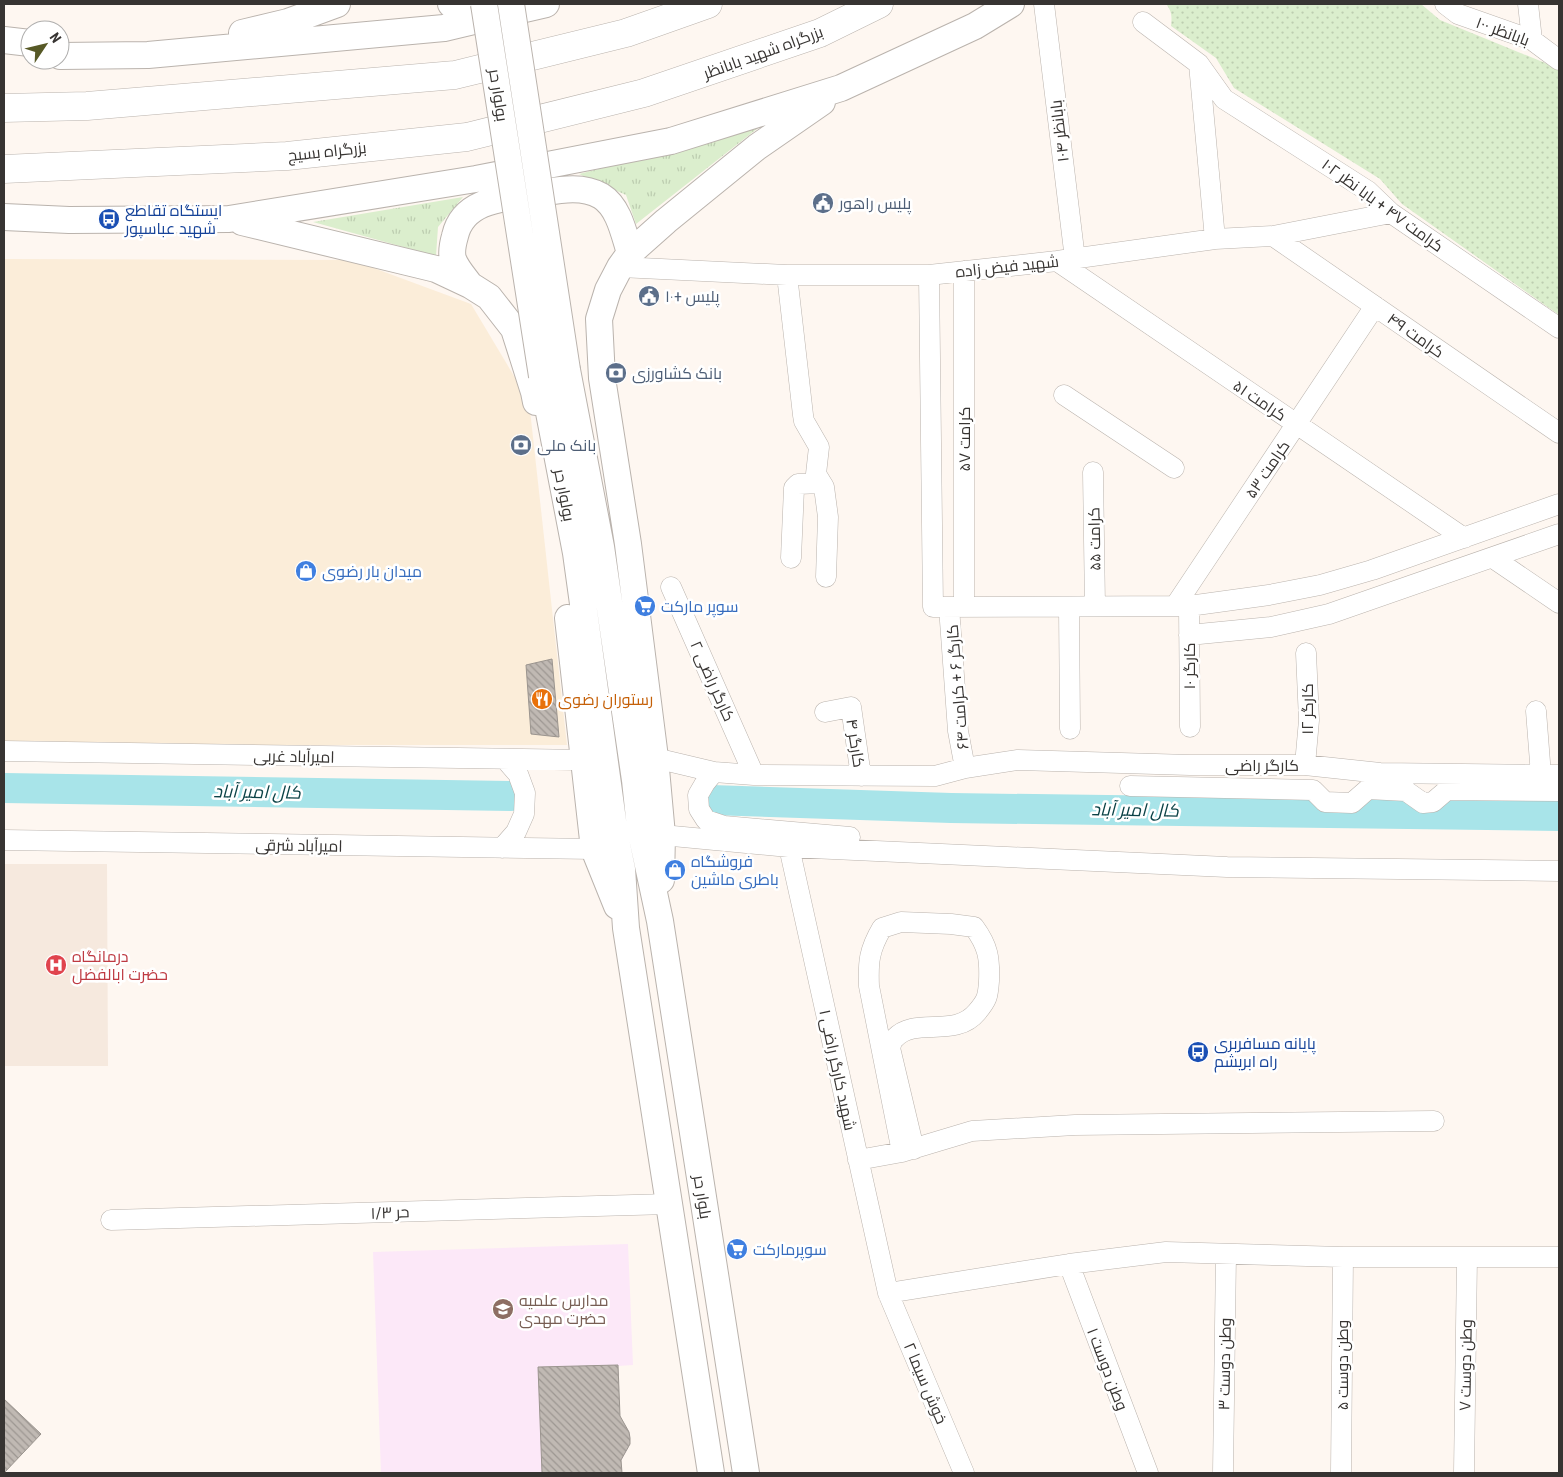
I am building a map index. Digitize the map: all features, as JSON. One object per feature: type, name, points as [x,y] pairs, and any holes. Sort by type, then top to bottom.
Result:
[{"type":"highway","points":[[4,108],[86,106],[455,75],[626,33],[708,4]]},
{"type":"highway","name":"بزرگراه شهید بابانظر","points":[[644,93],[820,33],[879,4]]},
{"type":"highway","name":"بزرگراه بسیج","points":[[4,169],[288,156],[467,137],[644,93]]},
{"type":"main road","points":[[70,47],[148,55],[288,22],[337,4]]},
{"type":"main road","points":[[451,4],[458,4]]},
{"type":"main road","name":"بولوار حر","points":[[484,4],[555,373],[601,547],[635,780],[640,828],[660,921]]},
{"type":"main road","name":"بولوار حر","points":[[511,4],[578,562],[609,792],[622,868],[626,928]]},
{"type":"main road","points":[[70,56],[148,55],[444,28],[546,4]]},
{"type":"main road","points":[[4,217],[69,220],[229,219],[476,179],[671,142],[842,88],[974,26],[1011,4]]},
{"type":"main road","points":[[4,40],[20,42]]},
{"type":"main road","points":[[4,56],[20,56]]},
{"type":"main road","points":[[660,921],[662,835],[655,758],[628,544],[602,378],[599,319],[608,290],[625,260],[666,221],[757,148],[842,88]]},
{"type":"main road","points":[[470,285],[453,259],[452,246],[456,231],[465,215],[480,204],[501,198],[566,190],[589,191],[600,196],[610,204],[622,226],[625,260]]},
{"type":"main road","points":[[229,219],[436,269],[470,285],[489,297],[514,329],[534,392],[566,605],[594,849],[626,928],[711,1473]]},
{"type":"main road","points":[[4,233],[69,220]]},
{"type":"main road","name":"بلوار حر","points":[[660,921],[746,1473]]},
{"type":"street","name":"بابانظر ۱۰۴","points":[[1044,4],[1066,260]]},
{"type":"street","name":"بابانظر ۱۰۰","points":[[1445,4],[1458,14],[1532,40],[1559,60]]},
{"type":"street","points":[[1528,4],[1532,40]]},
{"type":"street","name":"کرامت ۴۷ + بابا نظر ۱۰۲","points":[[1143,22],[1199,64],[1224,99],[1368,191],[1391,213],[1559,328]]},
{"type":"street","points":[[1199,64],[1215,239]]},
{"type":"street","name":"شهید فیض زاده","points":[[625,260],[787,275],[929,275],[1066,260],[1215,239],[1273,236],[1391,213]]},
{"type":"street","name":"کرامت ۴۹","points":[[1273,236],[1559,433]]},
{"type":"street","name":"کرامت ۵۱","points":[[1066,260],[1296,424],[1464,538]]},
{"type":"street","name":"کرامت ۵۷","points":[[949,607],[964,271]]},
{"type":"street","points":[[787,275],[802,415],[819,447],[816,474],[824,486],[828,517],[826,577]]},
{"type":"street","points":[[929,275],[949,607],[1182,606],[1270,595],[1320,585],[1372,570],[1559,504]]},
{"type":"street","name":"کرامت ۵۳","points":[[1182,606],[1296,424],[1375,306]]},
{"type":"street","points":[[1064,395],[1174,468]]},
{"type":"street","name":"کرامت ۵۵","points":[[1093,472],[1095,606]]},
{"type":"street","points":[[791,558],[794,488],[798,484],[821,483]]},
{"type":"street","points":[[1189,635],[1271,626],[1329,614],[1559,534]]},
{"type":"street","points":[[1493,558],[1559,603]]},
{"type":"street","name":"کارگر راضی ۲","points":[[671,587],[754,775]]},
{"type":"street","name":"کارگر ۱۰","points":[[1182,606],[1189,635],[1190,727]]},
{"type":"street","name":"کارگر ۶ + کرامت ۶۴","points":[[949,607],[958,731],[965,768]]},
{"type":"street","points":[[1069,607],[1070,729]]},
{"type":"street","name":"کارگر ۱۲","points":[[1305,765],[1309,720],[1306,653]]},
{"type":"street","name":"کارگر ۴","points":[[825,712],[851,707],[861,776]]},
{"type":"street","points":[[1536,711],[1550,775]]},
{"type":"street","name":"امیرآباد غربی","points":[[4,751],[584,760]]},
{"type":"street","name":"کارگر راضی","points":[[655,758],[714,772],[754,775],[935,776],[965,768],[1018,760],[1190,765],[1305,765],[1380,773],[1550,775]]},
{"type":"street","points":[[502,848],[519,826],[524,814],[525,793],[518,774],[505,759]]},
{"type":"street","points":[[714,772],[705,782],[698,795],[699,809],[706,820],[724,826],[853,838],[909,854]]},
{"type":"street","points":[[1130,786],[1313,790],[1325,802],[1352,803],[1368,789],[1406,791],[1423,803],[1433,802],[1447,790],[1559,791]]},
{"type":"street","points":[[662,835],[789,847],[909,854],[1227,867],[1559,871]]},
{"type":"street","name":"امیرآباد شرقی","points":[[4,840],[594,849]]},
{"type":"street","name":"شهید کارگر راضی ۱","points":[[789,847],[888,1293]]},
{"type":"street","points":[[901,922],[974,927],[984,942],[990,962],[988,998],[970,1020],[946,1027],[909,1029],[894,1038],[890,1048],[908,1150],[869,986],[868,961],[873,943],[882,928],[901,922]]},
{"type":"street","points":[[858,1160],[908,1150],[972,1131],[1075,1125],[1434,1121]]},
{"type":"street","name":"حر ۱/۳","points":[[111,1220],[669,1204]]},
{"type":"street","points":[[888,1293],[1068,1264],[1166,1252],[1343,1257],[1559,1256]]},
{"type":"street","name":"وطن دوست ۳","points":[[1223,1473],[1226,1254]]},
{"type":"street","name":"وطن دوست ۷","points":[[1464,1473],[1467,1256]]},
{"type":"street","name":"وطن دوست ۵","points":[[1341,1473],[1343,1257]]},
{"type":"street","name":"وطن دوست ۱","points":[[1068,1264],[1148,1473]]},
{"type":"street","name":"خوش سیما ۲","points":[[888,1293],[964,1473]]},
{"type":"shaded area","points":[[4,259],[352,260],[471,304],[529,401],[567,745],[4,745]]},
{"type":"shaded area","name":"درمانگاه حضرت ابالفضل","points":[[4,864],[107,864],[108,1066],[4,1066]]},
{"type":"shaded area","points":[[628,1244],[633,1365],[618,1366],[619,1416],[629,1432],[630,1438],[630,1444],[621,1461],[622,1473],[381,1473],[373,1252]]},
{"type":"green space","points":[[1166,4],[1421,4],[1440,20],[1555,67],[1559,71],[1559,315],[1402,204],[1380,179],[1234,88],[1216,58],[1171,26],[1171,14]]},
{"type":"green space","points":[[758,128],[636,224],[626,195],[579,174]]},
{"type":"green space","points":[[463,197],[438,227],[436,256],[313,222]]},
{"type":"building","name":"رستوران رضوی","points":[[552,659],[559,737],[531,734],[526,665]]},
{"type":"building","points":[[618,1365],[620,1416],[629,1432],[630,1438],[630,1444],[621,1460],[622,1473],[542,1473],[538,1367]]},
{"type":"building","points":[[4,1399],[41,1434],[4,1473]]},
{"type":"waterway","name":"کال امیر آباد","points":[[4,788],[511,796]]},
{"type":"waterway","name":"کال امیر آباد","points":[[711,800],[951,808],[1559,816]]},
{"type":"place","name":"پلیس راهور","points":[[823,203]]},
{"type":"place","name":"ایستگاه تقاطع شهید عباسپور","points":[[109,219]]},
{"type":"place","name":"پلیس +۱۰","points":[[649,296]]},
{"type":"place","name":"بانک کشاورزی","points":[[616,373]]},
{"type":"place","name":"بانک ملی","points":[[521,445]]},
{"type":"place","name":"میدان بار رضوی","points":[[306,571]]},
{"type":"place","name":"سوپر مارکت","points":[[645,606]]},
{"type":"place","name":"رستوران رضوی","points":[[542,699]]},
{"type":"place","name":"فروشگاه باطری ماشین","points":[[675,870]]},
{"type":"place","name":"درمانگاه حضرت ابالفضل","points":[[56,965]]},
{"type":"place","name":"پایانه مسافربری راه ابریشم","points":[[1198,1052]]},
{"type":"place","name":"سوپرمارکت","points":[[737,1249]]},
{"type":"place","name":"مدارس علمیه حضرت مهدی","points":[[503,1309]]}]
